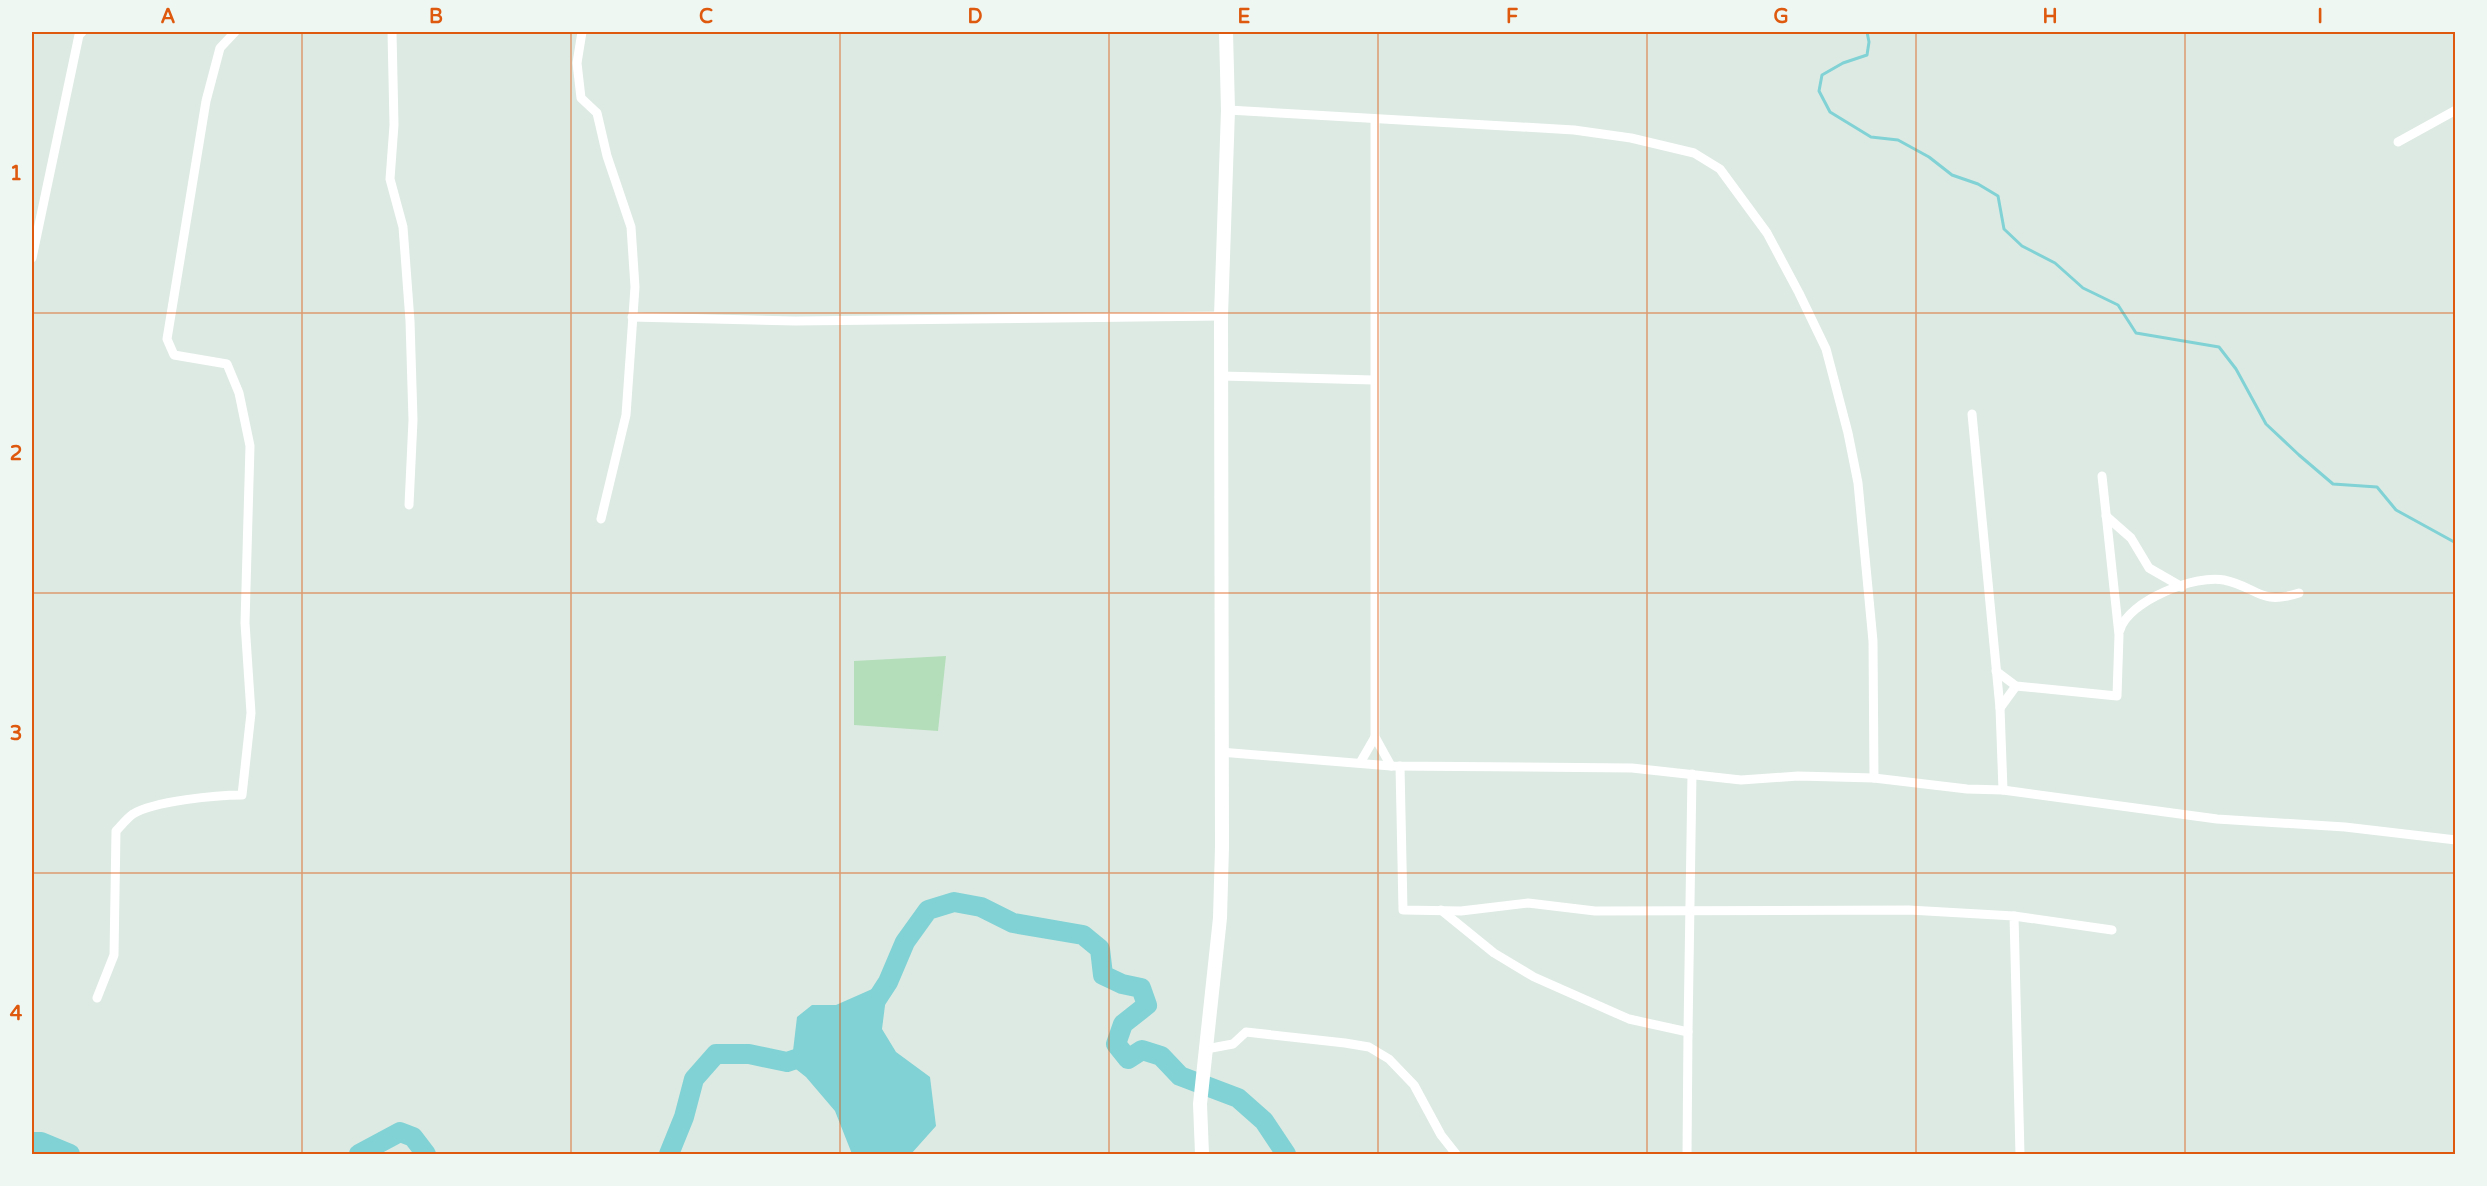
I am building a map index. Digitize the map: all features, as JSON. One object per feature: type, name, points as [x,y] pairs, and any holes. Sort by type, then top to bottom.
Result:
[{"type":"main road","points":[[1202,1155],[1200,1104],[1220,918],[1222,847],[1220,752],[1221,316],[1228,110],[1226,32]]},
{"type":"street","points":[[32,258],[61,114],[82,32]]},
{"type":"street","points":[[97,998],[114,955],[116,831],[133,814],[162,805],[217,795],[242,795],[251,713],[245,623],[250,446],[238,393],[227,364],[174,355],[167,339],[206,101],[220,48],[235,32]]},
{"type":"street","points":[[392,32],[394,125],[390,179],[403,227],[410,321],[413,420],[409,505]]},
{"type":"street","points":[[582,32],[577,63],[581,98],[597,112],[607,156],[631,227],[635,287],[626,415],[601,519]]},
{"type":"street","points":[[1228,110],[1375,120],[1502,125],[1631,138],[1694,153],[1720,169],[1742,195],[1767,233],[1799,292],[1826,349],[1848,433],[1858,483],[1873,641],[1874,778]]},
{"type":"street","points":[[2398,142],[2456,110]]},
{"type":"street","points":[[1360,763],[1376,737],[1373,380],[1375,120]]},
{"type":"street","points":[[632,317],[817,321],[1221,316]]},
{"type":"street","points":[[1221,376],[1373,380]]},
{"type":"street","points":[[1972,414],[2000,708],[2003,790]]},
{"type":"street","points":[[1996,671],[2016,686],[2117,696],[2119,635],[2102,476]]},
{"type":"street","points":[[2106,516],[2133,541],[2149,568],[2182,587]]},
{"type":"street","points":[[2119,635],[2123,621],[2147,599],[2164,591],[2208,580],[2224,580],[2269,598],[2282,598],[2299,593]]},
{"type":"street","points":[[2000,708],[2016,686]]},
{"type":"street","points":[[1376,737],[1396,766],[1403,910],[1441,910],[1528,903],[1595,911],[1909,910],[2014,916],[2112,930]]},
{"type":"street","points":[[1220,752],[1396,766],[1632,768],[1741,780],[1798,776],[1874,778],[1967,789],[2003,790],[2186,816],[2345,827],[2456,840]]},
{"type":"street","points":[[1687,1155],[1692,774]]},
{"type":"street","points":[[1441,910],[1494,953],[1534,977],[1629,1019],[1688,1032]]},
{"type":"street","points":[[2014,916],[2020,1155]]},
{"type":"street","points":[[1206,1049],[1233,1044],[1246,1032],[1369,1047],[1389,1059],[1414,1085],[1441,1135],[1456,1155]]},
{"type":"green space","points":[[946,656],[938,731],[854,725],[854,661]]},
{"type":"water","points":[[888,982],[882,1029],[896,1052],[930,1077],[936,1126],[911,1154],[852,1154],[835,1111],[806,1077],[787,1062],[793,1051],[797,1017],[812,1005],[836,1005]]},
{"type":"waterway","points":[[1867,32],[1869,42],[1867,55],[1843,63],[1822,75],[1819,91],[1830,112],[1871,137],[1898,140],[1929,157],[1952,175],[1978,184],[1998,196],[2004,229],[2022,246],[2055,263],[2083,288],[2118,305],[2136,333],[2219,347],[2236,369],[2266,424],[2333,484],[2377,487],[2396,510],[2456,543]]},
{"type":"waterway","points":[[873,1005],[888,982],[905,942],[928,910],[954,902],[981,907],[1013,923],[1083,935],[1100,949],[1103,975],[1122,984],[1141,988],[1147,1005],[1123,1024],[1116,1044],[1128,1059],[1142,1050],[1161,1056],[1180,1076],[1238,1098],[1264,1121],[1286,1154]]},
{"type":"waterway","points":[[669,1154],[684,1117],[694,1079],[716,1054],[749,1054],[787,1062],[811,1054]]},
{"type":"waterway","points":[[359,1154],[400,1132],[413,1137],[426,1154]]},
{"type":"waterway","points":[[32,1142],[41,1142],[70,1154]]}]
